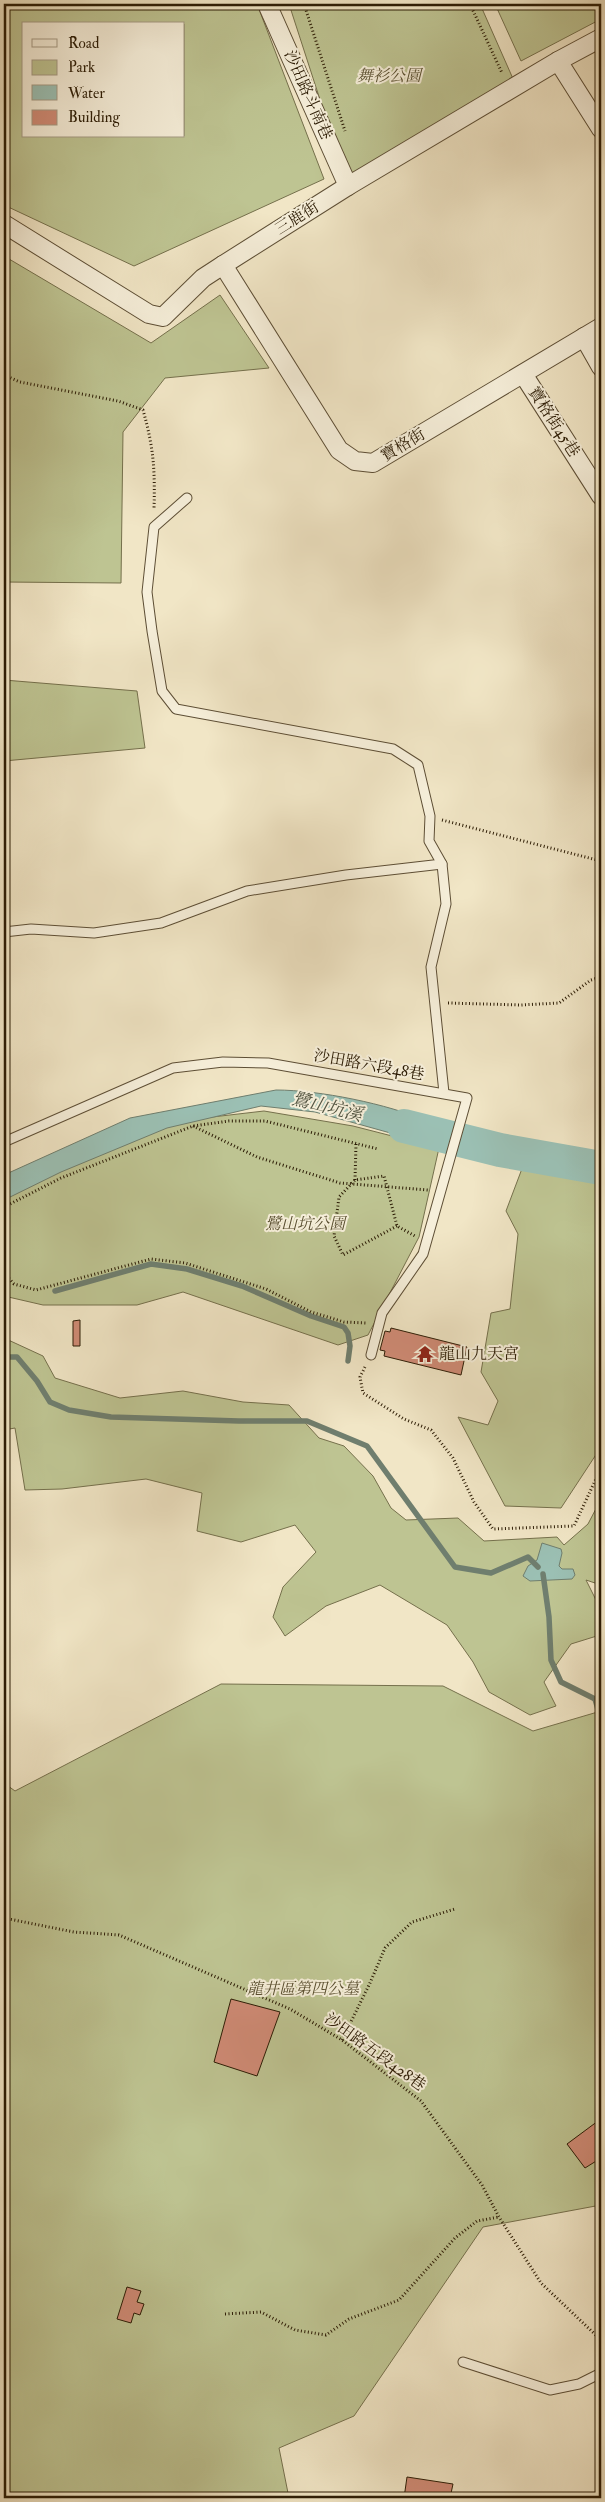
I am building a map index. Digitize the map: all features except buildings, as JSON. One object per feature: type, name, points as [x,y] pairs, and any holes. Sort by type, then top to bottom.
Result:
[{"type":"street","name":"沙田路斗南巷","points":[[267,4],[348,186]]},
{"type":"street","name":"三鹿街","points":[[4,224],[148,314],[163,317],[203,278],[223,265],[348,186],[558,60],[601,38]]},
{"type":"street","points":[[558,60],[601,129]]},
{"type":"street","name":"寶格街","points":[[223,265],[339,450],[355,460],[373,463],[601,327]]},
{"type":"street","points":[[584,338],[601,367]]},
{"type":"street","name":"寶格街45巷","points":[[523,374],[601,496]]},
{"type":"lane","points":[[187,498],[154,527],[147,592],[162,691],[176,708],[393,749],[418,765],[430,816],[429,841],[442,864],[446,904],[431,967],[444,1093]]},
{"type":"lane","points":[[4,932],[31,929],[94,934],[161,922],[246,891],[346,875],[442,864]]},
{"type":"lane","name":"沙田路六段48巷","points":[[4,1142],[172,1068],[223,1062],[268,1063],[467,1098],[423,1254],[382,1313],[370,1355]]},
{"type":"lane","points":[[462,2362],[550,2390],[579,2384],[601,2373]]},
{"type":"path","points":[[304,4],[346,133]]},
{"type":"path","points":[[470,4],[505,80]]},
{"type":"path","points":[[4,375],[20,382],[118,401],[143,410],[152,442],[155,466],[153,538]]},
{"type":"path","points":[[430,816],[601,861]]},
{"type":"path","points":[[434,1002],[520,1005],[559,1003],[591,980],[601,977]]},
{"type":"path","points":[[4,1207],[60,1178],[193,1126],[229,1121],[265,1121],[378,1149]]},
{"type":"path","points":[[193,1126],[257,1157],[340,1183],[441,1191]]},
{"type":"path","points":[[355,1180],[356,1144]]},
{"type":"path","points":[[397,1226],[343,1255],[334,1236],[338,1197],[355,1180],[384,1176],[397,1226],[427,1242]]},
{"type":"path","points":[[4,1273],[14,1284],[36,1290],[150,1259],[185,1263],[266,1289],[311,1312],[344,1322],[379,1323]]},
{"type":"path","points":[[370,1355],[360,1377],[363,1393],[404,1419],[430,1430],[453,1458],[474,1502],[493,1529],[574,1526],[601,1468]]},
{"type":"path","points":[[342,2040],[370,1983],[384,1948],[412,1922],[455,1909]]},
{"type":"path","name":"沙田路五段428巷","points":[[4,1918],[74,1932],[119,1935],[290,2008],[342,2040],[421,2101],[482,2186],[498,2217],[541,2283],[601,2340]]},
{"type":"path","points":[[225,2314],[261,2312],[295,2330],[326,2335],[349,2320],[399,2300],[455,2238],[477,2221],[498,2217]]},
{"type":"path","points":[[588,2498],[601,2495]]},
{"type":"green space","points":[[4,4],[257,4],[324,179],[134,266],[4,205]]},
{"type":"green space","name":"舞衫公園","points":[[289,4],[480,4],[514,81],[348,186]]},
{"type":"green space","points":[[495,4],[601,4],[601,19],[521,61]]},
{"type":"green space","points":[[4,256],[151,343],[220,295],[269,368],[165,378],[123,432],[121,583],[4,582]]},
{"type":"green space","points":[[4,680],[137,691],[145,748],[4,761]]},
{"type":"green space","name":"鷺山坑公園","points":[[264,1111],[353,1126],[439,1148],[419,1237],[368,1335],[338,1345],[183,1292],[137,1305],[43,1305],[4,1296],[4,1199],[152,1124]]},
{"type":"green space","points":[[523,1166],[601,1180],[601,1447],[561,1508],[505,1506],[458,1417],[488,1425],[498,1401],[481,1372],[491,1313],[510,1309],[518,1234],[506,1211]]},
{"type":"green space","points":[[4,1338],[43,1356],[55,1378],[120,1398],[183,1391],[243,1402],[289,1405],[319,1438],[344,1446],[373,1476],[391,1508],[406,1520],[458,1518],[484,1541],[557,1537],[564,1545],[588,1524],[601,1499],[601,1585],[586,1580],[601,1610],[600,1635],[571,1644],[544,1682],[556,1706],[530,1715],[489,1692],[473,1662],[447,1625],[380,1585],[326,1606],[285,1636],[273,1617],[283,1587],[316,1552],[295,1525],[241,1542],[197,1531],[202,1493],[146,1479],[62,1489],[25,1490],[15,1428],[4,1430]]},
{"type":"green space","name":"龍井區第四公墓","points":[[221,1684],[443,1686],[533,1731],[601,1711],[601,2205],[483,2227],[354,2416],[279,2448],[289,2498],[4,2498],[4,1783],[15,1791]]},
{"type":"water","points":[[276,1090],[332,1095],[393,1109],[427,1121],[449,1137],[394,1134],[315,1112],[261,1106],[167,1128],[61,1172],[4,1200],[4,1175],[130,1118]]},
{"type":"water","points":[[542,1543],[561,1549],[559,1566],[562,1569],[573,1569],[575,1575],[572,1579],[530,1581],[523,1576],[528,1566],[537,1560]]},
{"type":"waterway","name":"鷺山坑溪","points":[[404,1126],[500,1150],[601,1168]]},
{"type":"waterway","points":[[55,1291],[151,1264],[187,1269],[242,1286],[311,1316],[344,1327],[348,1333],[350,1346],[348,1361]]},
{"type":"waterway","points":[[4,1357],[17,1357],[37,1381],[50,1402],[69,1410],[111,1417],[307,1421],[367,1446],[455,1567],[491,1573],[528,1557],[538,1567]]},
{"type":"waterway","points":[[543,1574],[549,1617],[551,1660],[561,1682],[595,1699],[601,1699]]},
{"type":"waterway","points":[[595,1699],[601,1720]]},
{"type":"place","name":"龍山九天宮","points":[[425,1354]]}]
